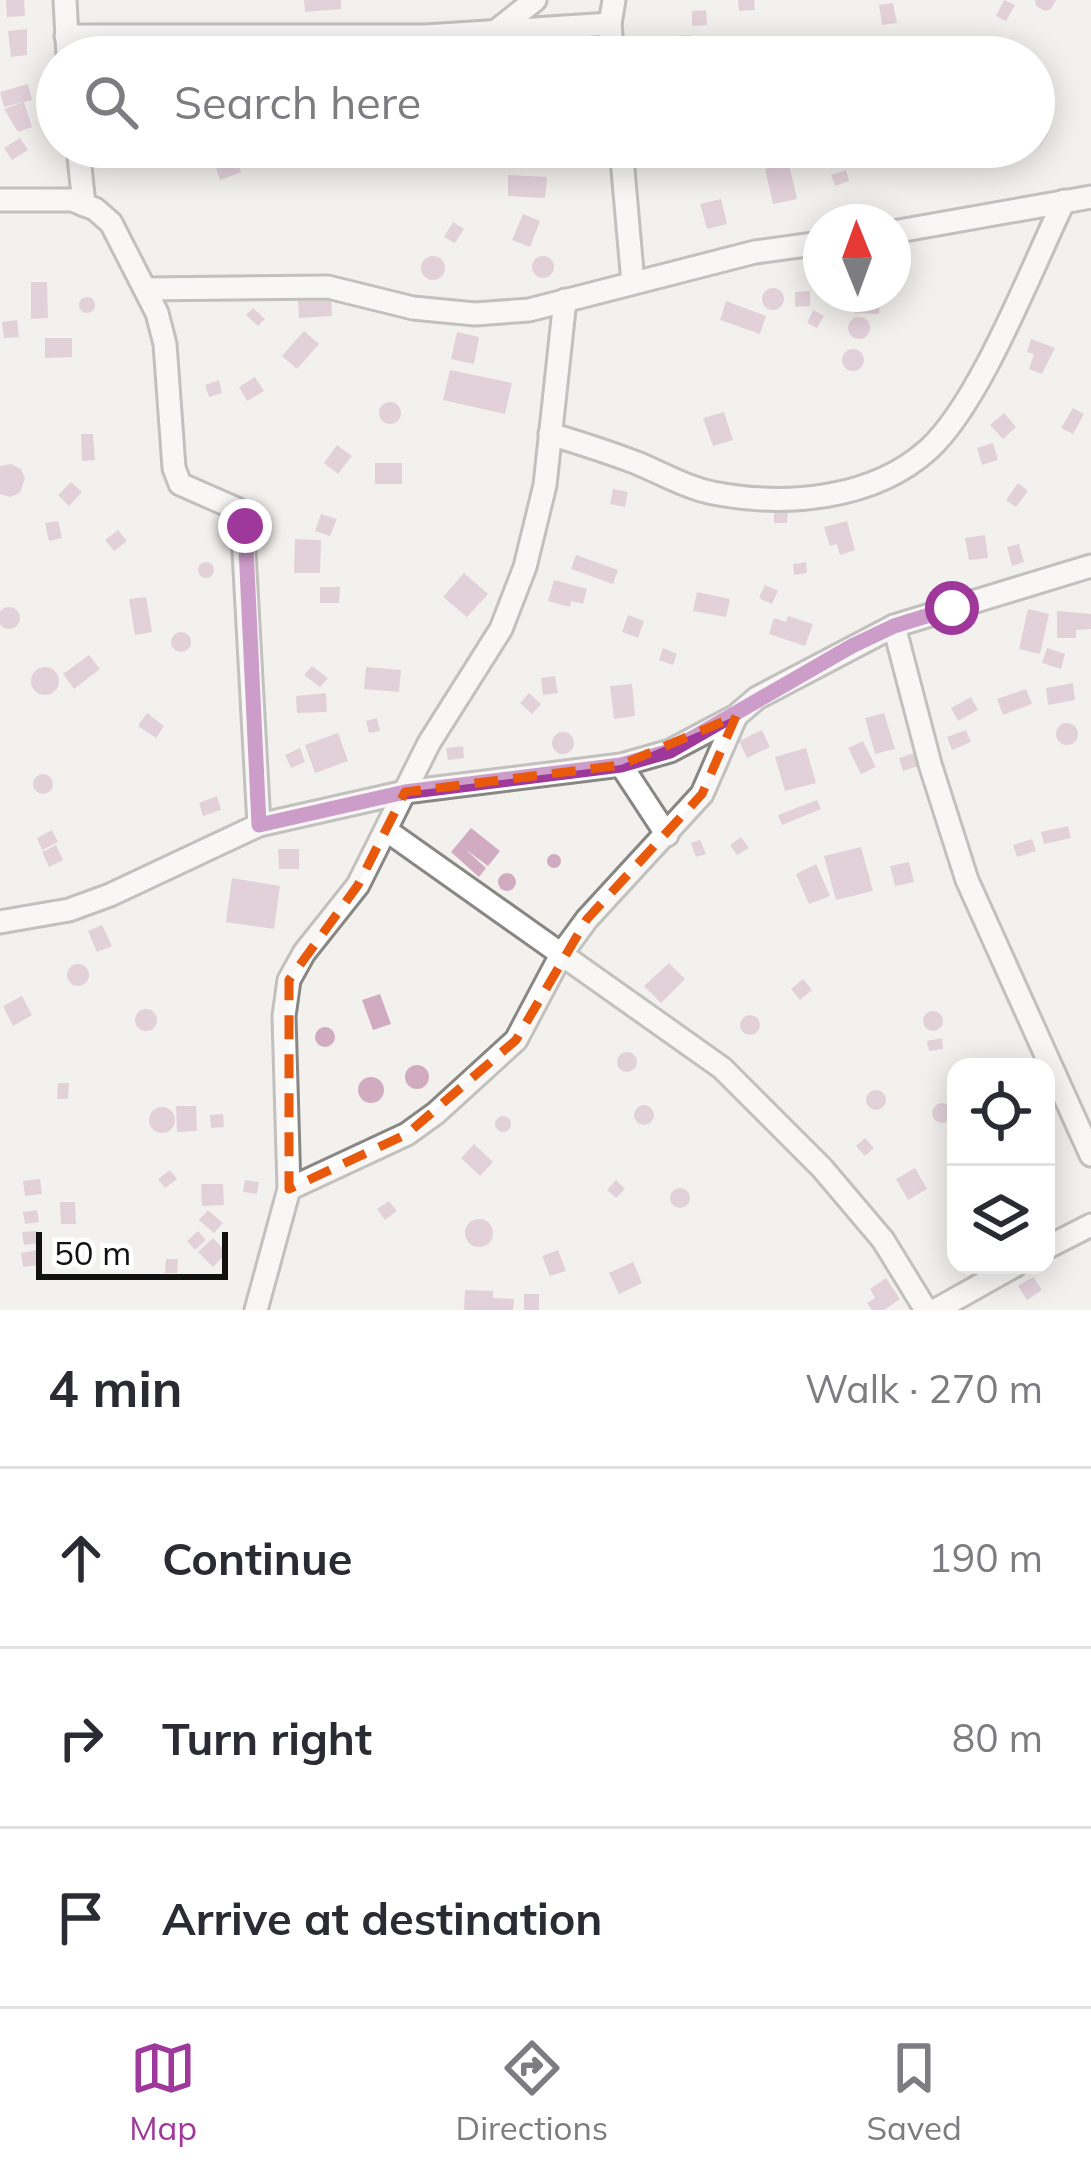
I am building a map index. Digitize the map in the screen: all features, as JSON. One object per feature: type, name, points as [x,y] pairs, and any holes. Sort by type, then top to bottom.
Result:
[{"type":"street","points":[[65,0],[67,36]]},
{"type":"street","points":[[495,32],[535,0]]},
{"type":"street","points":[[611,36],[614,0]]},
{"type":"street","points":[[426,36],[610,24]]},
{"type":"street","points":[[80,168],[84,205]]},
{"type":"street","points":[[623,168],[633,284]]},
{"type":"street","points":[[911,228],[1083,194]]},
{"type":"street","points":[[550,434],[602,449],[715,494],[816,499],[854,490],[911,464],[934,445],[975,385],[1083,194]]},
{"type":"street","points":[[0,200],[72,200],[112,223],[157,313],[165,344],[174,468],[180,484],[237,508],[245,526],[259,825]]},
{"type":"street","points":[[145,290],[328,287],[413,308],[475,314],[530,310],[754,252],[803,245]]},
{"type":"street","points":[[256,1310],[289,1189],[284,1016],[289,980],[304,953],[358,886],[429,742],[501,629],[525,566],[545,485],[565,300]]},
{"type":"street","points":[[0,922],[69,910],[110,895],[259,825],[405,792],[621,765],[670,751],[736,716],[757,698],[894,626],[1091,566]]},
{"type":"street","points":[[894,626],[968,880],[1091,1155]]},
{"type":"street","points":[[289,1189],[407,1134],[516,1040],[562,952],[702,794],[736,716]]},
{"type":"street","points":[[621,765],[667,836]]},
{"type":"street","points":[[386,830],[722,1068],[822,1168],[883,1240],[926,1310]]},
{"type":"street","points":[[1055,1243],[1091,1225]]},
{"type":"street","points":[[936,1310],[1000,1274]]},
{"type":"highlighted area","points":[[736,716],[702,794],[587,919],[516,1040],[407,1134],[289,1189],[289,980],[358,885],[405,792],[621,765]]},
{"type":"building","points":[[6,0],[24,0],[25,16],[7,17]]},
{"type":"building","points":[[304,0],[341,0],[341,9],[305,12]]},
{"type":"building","points":[[738,0],[754,0],[755,10],[739,11]]},
{"type":"building","points":[[1004,0],[1015,5],[1006,21],[996,16]]},
{"type":"building","points":[[1035,0],[1056,0],[1045,11]]},
{"type":"building","points":[[893,3],[897,23],[882,25],[879,5]]},
{"type":"building","points":[[706,10],[707,25],[692,26],[692,11]]},
{"type":"building","points":[[27,29],[27,55],[11,57],[8,31]]},
{"type":"building","points":[[28,84],[32,100],[4,107],[0,92]]},
{"type":"building","points":[[24,102],[32,127],[18,132],[4,109]]},
{"type":"building","points":[[20,138],[28,150],[12,160],[4,148]]},
{"type":"building","points":[[216,168],[239,168],[241,172],[220,180]]},
{"type":"building","points":[[790,168],[797,199],[773,204],[765,169]]},
{"type":"building","points":[[846,170],[849,181],[835,186],[831,175]]},
{"type":"building","points":[[508,175],[547,177],[545,198],[508,196]]},
{"type":"building","points":[[721,199],[727,224],[707,229],[700,204]]},
{"type":"building","points":[[523,214],[540,221],[530,247],[512,240]]},
{"type":"building","points":[[453,222],[464,229],[455,243],[444,237]]},
{"type":"building","points":[[433,256],[442,259],[442,277],[433,280],[424,277],[421,268],[424,259]]},
{"type":"building","points":[[543,256],[554,267],[543,278],[532,267]]},
{"type":"building","points":[[31,282],[47,282],[48,318],[31,319]]},
{"type":"building","points":[[773,288],[784,299],[773,310],[762,299]]},
{"type":"building","points":[[803,291],[803,306],[795,307],[795,292]]},
{"type":"building","points":[[331,296],[332,316],[299,318],[298,299]]},
{"type":"building","points":[[87,297],[95,305],[87,313],[79,305]]},
{"type":"building","points":[[726,301],[766,316],[760,334],[720,320]]},
{"type":"building","points":[[253,308],[265,319],[258,326],[246,315]]},
{"type":"building","points":[[812,312],[824,316],[817,328],[807,323]]},
{"type":"building","points":[[859,317],[870,328],[859,339],[848,328]]},
{"type":"building","points":[[17,320],[19,337],[4,338],[2,322]]},
{"type":"building","points":[[304,331],[319,344],[297,369],[282,356]]},
{"type":"building","points":[[457,332],[479,337],[474,364],[451,359]]},
{"type":"building","points":[[45,338],[72,338],[72,357],[45,358]]},
{"type":"building","points":[[1031,339],[1055,348],[1042,374],[1029,369],[1034,354],[1027,352]]},
{"type":"building","points":[[853,349],[864,360],[853,371],[842,360]]},
{"type":"building","points":[[450,370],[512,383],[505,414],[443,400]]},
{"type":"building","points":[[255,377],[264,391],[247,401],[239,387]]},
{"type":"building","points":[[219,380],[222,393],[209,397],[205,385]]},
{"type":"building","points":[[390,402],[401,413],[390,424],[379,413]]},
{"type":"building","points":[[1073,408],[1084,414],[1073,434],[1061,428]]},
{"type":"building","points":[[724,412],[733,440],[713,446],[703,418]]},
{"type":"building","points":[[1004,413],[1016,427],[1003,439],[990,425]]},
{"type":"building","points":[[81,434],[93,434],[95,460],[82,461]]},
{"type":"building","points":[[993,443],[998,460],[982,465],[977,448]]},
{"type":"building","points":[[337,445],[352,456],[338,474],[324,463]]},
{"type":"building","points":[[375,463],[402,463],[402,484],[375,484]]},
{"type":"building","points":[[11,464],[25,478],[20,493],[10,497],[0,494],[0,466]]},
{"type":"building","points":[[71,482],[82,492],[69,506],[58,495]]},
{"type":"building","points":[[1018,483],[1028,491],[1016,507],[1006,500]]},
{"type":"building","points":[[613,489],[628,492],[625,507],[610,504]]},
{"type":"building","points":[[774,512],[788,513],[787,523],[774,523]]},
{"type":"building","points":[[321,514],[337,519],[330,536],[315,531]]},
{"type":"building","points":[[58,521],[62,538],[49,541],[45,523]]},
{"type":"building","points":[[847,521],[855,550],[840,555],[837,544],[830,546],[824,527]]},
{"type":"building","points":[[118,530],[127,541],[114,551],[105,540]]},
{"type":"building","points":[[985,535],[988,558],[969,560],[965,538]]},
{"type":"building","points":[[295,539],[321,540],[320,573],[294,573]]},
{"type":"building","points":[[1019,544],[1024,562],[1012,566],[1007,547]]},
{"type":"building","points":[[576,555],[618,570],[613,584],[571,569]]},
{"type":"building","points":[[206,562],[214,570],[206,578],[198,570]]},
{"type":"building","points":[[806,562],[807,573],[794,575],[793,564]]},
{"type":"building","points":[[464,573],[488,594],[467,617],[443,597]]},
{"type":"building","points":[[554,580],[587,589],[583,604],[571,601],[570,607],[548,601]]},
{"type":"building","points":[[765,585],[778,591],[772,604],[759,598]]},
{"type":"building","points":[[320,587],[340,587],[339,603],[320,603]]},
{"type":"building","points":[[697,592],[730,599],[726,617],[693,611]]},
{"type":"building","points":[[146,597],[152,632],[135,635],[129,599]]},
{"type":"building","points":[[1028,609],[1049,614],[1040,654],[1019,649]]},
{"type":"building","points":[[1,610],[17,610],[17,626],[1,626]]},
{"type":"building","points":[[1057,611],[1091,614],[1091,629],[1076,630],[1076,638],[1057,638]]},
{"type":"building","points":[[628,615],[644,621],[638,638],[622,632]]},
{"type":"building","points":[[788,616],[813,624],[805,646],[769,634],[774,618],[786,622]]},
{"type":"building","points":[[181,632],[191,642],[181,652],[171,642]]},
{"type":"building","points":[[663,648],[677,654],[673,665],[659,660]]},
{"type":"building","points":[[1047,648],[1065,654],[1061,669],[1042,663]]},
{"type":"building","points":[[89,655],[100,669],[74,689],[63,674]]},
{"type":"building","points":[[312,666],[328,678],[320,687],[304,675]]},
{"type":"building","points":[[45,667],[55,671],[59,681],[55,691],[45,695],[35,691],[31,681],[35,671]]},
{"type":"building","points":[[366,667],[401,670],[399,692],[364,689]]},
{"type":"building","points":[[555,676],[558,693],[543,695],[541,678]]},
{"type":"building","points":[[1073,683],[1075,700],[1048,705],[1046,688]]},
{"type":"building","points":[[632,684],[635,716],[614,719],[610,686]]},
{"type":"building","points":[[1026,689],[1032,704],[1003,715],[997,699]]},
{"type":"building","points":[[326,693],[327,712],[297,713],[296,696]]},
{"type":"building","points":[[529,693],[541,704],[532,714],[520,703]]},
{"type":"building","points":[[971,697],[978,710],[958,721],[951,708]]},
{"type":"building","points":[[147,713],[164,726],[156,738],[138,726]]},
{"type":"building","points":[[884,713],[895,749],[875,754],[865,718]]},
{"type":"building","points":[[377,718],[380,731],[369,733],[366,721]]},
{"type":"building","points":[[1067,723],[1078,734],[1067,745],[1056,734]]},
{"type":"building","points":[[762,730],[770,747],[747,758],[739,741]]},
{"type":"building","points":[[966,730],[971,742],[952,750],[947,737]]},
{"type":"building","points":[[563,732],[574,743],[563,754],[552,743]]},
{"type":"building","points":[[338,733],[348,761],[315,773],[305,745]]},
{"type":"building","points":[[863,741],[876,767],[861,774],[848,748]]},
{"type":"building","points":[[463,746],[464,758],[448,760],[446,748]]},
{"type":"building","points":[[300,748],[305,762],[291,768],[285,755]]},
{"type":"building","points":[[806,748],[816,783],[785,791],[775,757]]},
{"type":"building","points":[[914,753],[918,766],[903,771],[899,758]]},
{"type":"building","points":[[43,774],[53,784],[43,794],[33,784]]},
{"type":"building","points":[[217,796],[221,810],[203,816],[199,803]]},
{"type":"building","points":[[817,800],[821,809],[782,825],[778,815]]},
{"type":"building","points":[[1068,826],[1071,838],[1044,844],[1041,832]]},
{"type":"building","points":[[471,828],[500,851],[488,866],[465,849],[486,868],[479,877],[451,852]]},
{"type":"building","points":[[52,830],[58,842],[42,850],[37,838]]},
{"type":"building","points":[[741,837],[749,848],[737,855],[730,845]]},
{"type":"building","points":[[1032,839],[1036,851],[1017,857],[1013,845]]},
{"type":"building","points":[[700,840],[706,854],[696,857],[691,843]]},
{"type":"building","points":[[56,845],[63,860],[49,867],[42,852]]},
{"type":"building","points":[[861,847],[873,891],[836,900],[824,856]]},
{"type":"building","points":[[278,849],[299,849],[299,869],[279,869]]},
{"type":"building","points":[[554,854],[561,861],[554,868],[547,861]]},
{"type":"building","points":[[909,862],[914,882],[895,886],[890,866]]},
{"type":"building","points":[[816,864],[830,896],[809,904],[796,874]]},
{"type":"building","points":[[507,873],[516,882],[507,891],[498,882]]},
{"type":"building","points":[[232,878],[280,886],[274,929],[226,922]]},
{"type":"building","points":[[102,925],[112,946],[97,952],[88,931]]},
{"type":"building","points":[[669,963],[685,979],[661,1003],[644,986]]},
{"type":"building","points":[[78,964],[89,975],[78,986],[67,975]]},
{"type":"building","points":[[803,979],[812,990],[800,1000],[791,989]]},
{"type":"building","points":[[380,994],[391,1024],[373,1030],[362,1000]]},
{"type":"building","points":[[22,996],[32,1015],[13,1026],[3,1006]]},
{"type":"building","points":[[146,1009],[157,1020],[146,1031],[135,1020]]},
{"type":"building","points":[[933,1011],[943,1021],[933,1031],[923,1021]]},
{"type":"building","points":[[750,1015],[760,1025],[750,1035],[740,1025]]},
{"type":"building","points":[[325,1027],[335,1037],[325,1047],[315,1037]]},
{"type":"building","points":[[942,1038],[943,1049],[929,1051],[927,1041]]},
{"type":"building","points":[[627,1052],[637,1062],[627,1072],[617,1062]]},
{"type":"building","points":[[417,1065],[429,1077],[417,1089],[405,1077]]},
{"type":"building","points":[[371,1077],[384,1090],[371,1103],[358,1090]]},
{"type":"building","points":[[58,1083],[69,1083],[68,1099],[57,1099]]},
{"type":"building","points":[[876,1090],[886,1100],[876,1110],[866,1100]]},
{"type":"building","points":[[942,1103],[947,1105],[947,1121],[942,1123],[932,1113]]},
{"type":"building","points":[[644,1105],[654,1115],[644,1125],[634,1115]]},
{"type":"building","points":[[176,1106],[196,1106],[197,1131],[177,1132]]},
{"type":"building","points":[[162,1107],[175,1120],[162,1133],[149,1120]]},
{"type":"building","points":[[223,1114],[224,1127],[211,1128],[210,1115]]},
{"type":"building","points":[[503,1116],[511,1124],[503,1132],[495,1124]]},
{"type":"building","points":[[865,1138],[874,1148],[865,1156],[856,1146]]},
{"type":"building","points":[[474,1144],[493,1162],[480,1176],[461,1158]]},
{"type":"building","points":[[915,1168],[927,1189],[908,1200],[896,1179]]},
{"type":"building","points":[[170,1170],[177,1179],[165,1188],[158,1179]]},
{"type":"building","points":[[40,1179],[42,1194],[25,1196],[23,1181]]},
{"type":"building","points":[[245,1180],[259,1182],[257,1194],[243,1192]]},
{"type":"building","points":[[616,1180],[625,1189],[616,1198],[607,1190]]},
{"type":"building","points":[[201,1184],[223,1184],[224,1205],[202,1206]]},
{"type":"building","points":[[680,1188],[690,1198],[680,1208],[670,1198]]},
{"type":"building","points":[[389,1201],[397,1211],[385,1220],[377,1209]]},
{"type":"building","points":[[60,1202],[75,1202],[76,1224],[61,1224]]},
{"type":"building","points":[[37,1210],[39,1222],[25,1224],[23,1212]]},
{"type":"building","points":[[208,1210],[223,1223],[214,1233],[199,1220]]},
{"type":"building","points":[[479,1219],[489,1223],[493,1233],[489,1243],[479,1247],[469,1243],[465,1233],[469,1223]]},
{"type":"building","points":[[37,1231],[39,1243],[24,1245],[22,1232]]},
{"type":"building","points":[[198,1231],[206,1240],[195,1250],[187,1241]]},
{"type":"building","points":[[213,1238],[227,1253],[213,1267],[198,1252]]},
{"type":"building","points":[[37,1250],[39,1265],[23,1267],[21,1253]]},
{"type":"building","points":[[558,1250],[566,1271],[550,1276],[542,1256]]},
{"type":"building","points":[[166,1259],[178,1259],[177,1273],[165,1273]]},
{"type":"building","points":[[633,1262],[642,1283],[619,1294],[609,1273]]},
{"type":"building","points":[[1033,1277],[1042,1290],[1027,1300],[1018,1286]]},
{"type":"building","points":[[886,1278],[900,1299],[884,1310],[872,1310],[867,1303],[875,1298],[870,1289]]},
{"type":"building","points":[[465,1290],[493,1291],[493,1298],[514,1299],[513,1310],[464,1310]]},
{"type":"building","points":[[524,1294],[539,1294],[539,1310],[524,1310]]},
{"type":"route","points":[[245,526],[259,825],[405,792],[621,765],[670,751],[852,646],[894,626],[952,608]]}]
